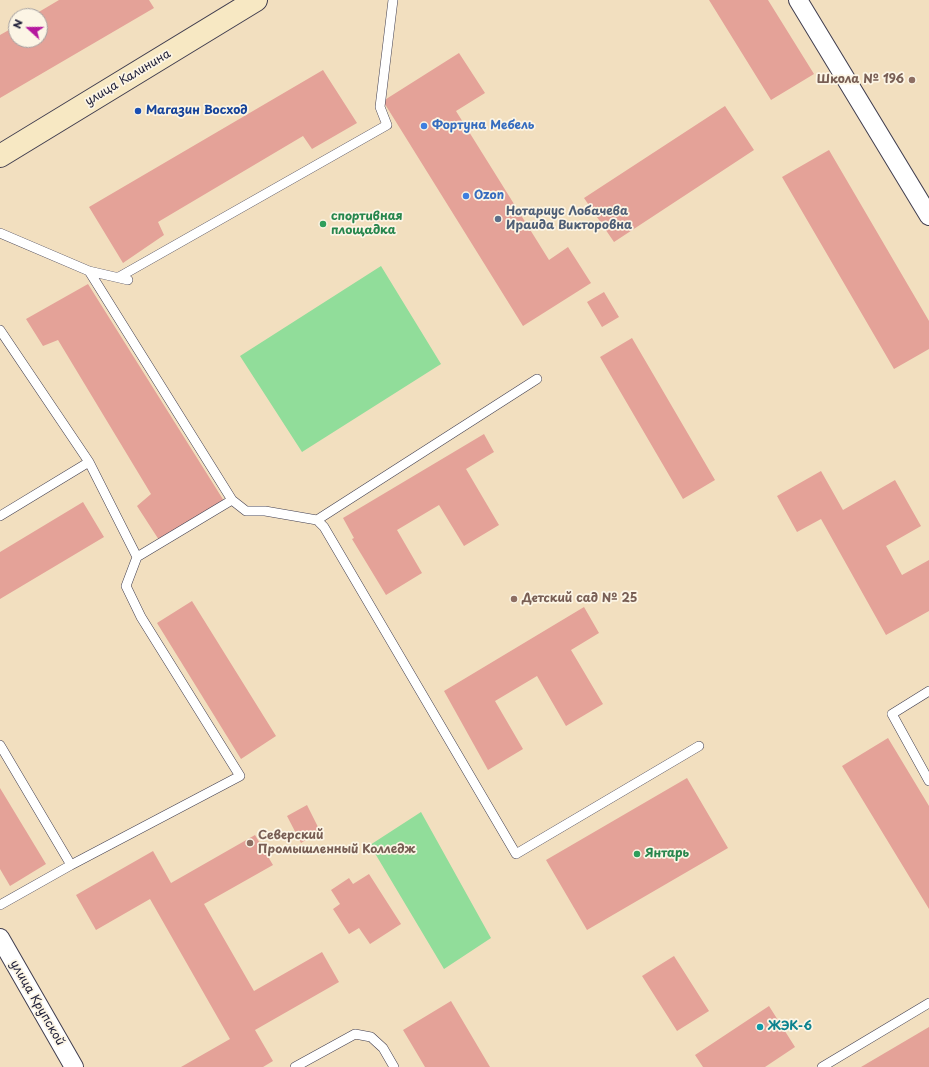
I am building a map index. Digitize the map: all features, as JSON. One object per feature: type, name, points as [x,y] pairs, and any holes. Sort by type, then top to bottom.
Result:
[{"type":"main road","name":"улица Калинина","points":[[0,156],[256,0]]},
{"type":"street","points":[[798,0],[929,216]]},
{"type":"street","name":"улица Крупской","points":[[0,938],[74,1067]]},
{"type":"lane","points":[[119,277],[387,125],[380,107],[393,0]]},
{"type":"lane","points":[[0,233],[89,271],[128,280]]},
{"type":"lane","points":[[89,271],[232,500],[246,511],[265,511],[318,520],[324,527],[516,854],[699,746]]},
{"type":"lane","points":[[0,330],[89,462],[137,556]]},
{"type":"lane","points":[[318,520],[537,379]]},
{"type":"lane","points":[[0,516],[89,462]]},
{"type":"lane","points":[[0,905],[71,865],[240,776],[141,617],[126,586],[137,556],[232,500]]},
{"type":"lane","points":[[929,691],[892,714],[929,781]]},
{"type":"lane","points":[[0,745],[71,865]]},
{"type":"lane","points":[[822,1067],[929,1003]]},
{"type":"lane","points":[[295,1067],[355,1034],[371,1037],[383,1048],[394,1067]]},
{"type":"green space","points":[[381,266],[441,364],[302,452],[240,356]]},
{"type":"green space","points":[[421,812],[491,938],[444,969],[370,845]]},
{"type":"building","points":[[59,0],[149,0],[154,8],[0,98],[0,35],[8,30],[8,48],[48,48],[48,8],[46,8]]},
{"type":"building","points":[[709,0],[768,0],[814,74],[771,100]]},
{"type":"building","points":[[459,53],[485,93],[456,111],[549,260],[568,247],[591,283],[523,326],[383,101]]},
{"type":"building","points":[[323,70],[357,123],[312,149],[303,136],[158,222],[164,235],[123,263],[89,207]]},
{"type":"building","points":[[725,106],[754,150],[614,242],[584,198]]},
{"type":"building","points":[[829,150],[929,321],[929,349],[894,369],[782,177]]},
{"type":"building","points":[[88,284],[224,501],[159,540],[137,506],[151,494],[58,340],[43,346],[26,319]]},
{"type":"building","points":[[604,292],[619,317],[602,327],[587,302]]},
{"type":"building","points":[[632,338],[715,480],[683,499],[600,357]]},
{"type":"building","points":[[484,434],[494,452],[466,469],[499,525],[464,546],[439,505],[397,530],[422,573],[386,595],[352,539],[354,538],[343,518]]},
{"type":"building","points":[[821,471],[843,510],[895,480],[921,526],[886,546],[902,575],[929,560],[929,611],[886,635],[821,519],[797,532],[777,496]]},
{"type":"building","points":[[83,502],[104,537],[0,599],[0,552]]},
{"type":"building","points":[[192,601],[276,736],[241,759],[157,623]]},
{"type":"building","points":[[584,607],[599,633],[571,650],[603,704],[566,726],[537,676],[495,701],[523,749],[488,770],[444,691]]},
{"type":"building","points":[[888,738],[929,806],[929,909],[842,766]]},
{"type":"building","name":"Янтарь","points":[[687,778],[728,848],[587,930],[546,860]]},
{"type":"building","points":[[0,788],[46,864],[10,886],[0,869]]},
{"type":"building","points":[[307,805],[320,831],[301,843],[287,816]]},
{"type":"building","points":[[255,835],[273,865],[204,904],[254,991],[322,952],[339,982],[255,1030],[273,1061],[263,1067],[181,1067],[230,1039],[150,899],[96,930],[76,895],[153,851],[171,883]]},
{"type":"building","points":[[369,874],[401,924],[370,944],[359,928],[349,934],[333,909],[340,904],[331,890],[349,878],[353,884]]},
{"type":"building","points":[[674,956],[709,1011],[677,1031],[642,976]]},
{"type":"building","points":[[451,1001],[490,1067],[425,1067],[403,1030]]},
{"type":"building","name":"ЖЭК-6","points":[[769,1006],[795,1047],[765,1067],[703,1067],[695,1055]]},
{"type":"building","points":[[929,1027],[929,1067],[861,1067]]},
{"type":"place","name":"Школа № 196","points":[[912,80]]},
{"type":"place","name":"Магазин Восход","points":[[138,111]]},
{"type":"place","name":"Фортуна Мебель","points":[[424,126]]},
{"type":"place","name":"Ozon","points":[[466,196]]},
{"type":"place","name":"Нотариус Лобачева Ираида Викторовна","points":[[498,219]]},
{"type":"place","name":"спортивная площадка","points":[[323,224]]},
{"type":"place","name":"Детский сад № 25","points":[[514,599]]},
{"type":"place","name":"Северский Промышленный Колледж","points":[[250,843]]},
{"type":"place","name":"Янтарь","points":[[637,854]]},
{"type":"place","name":"ЖЭК-6","points":[[760,1027]]}]
